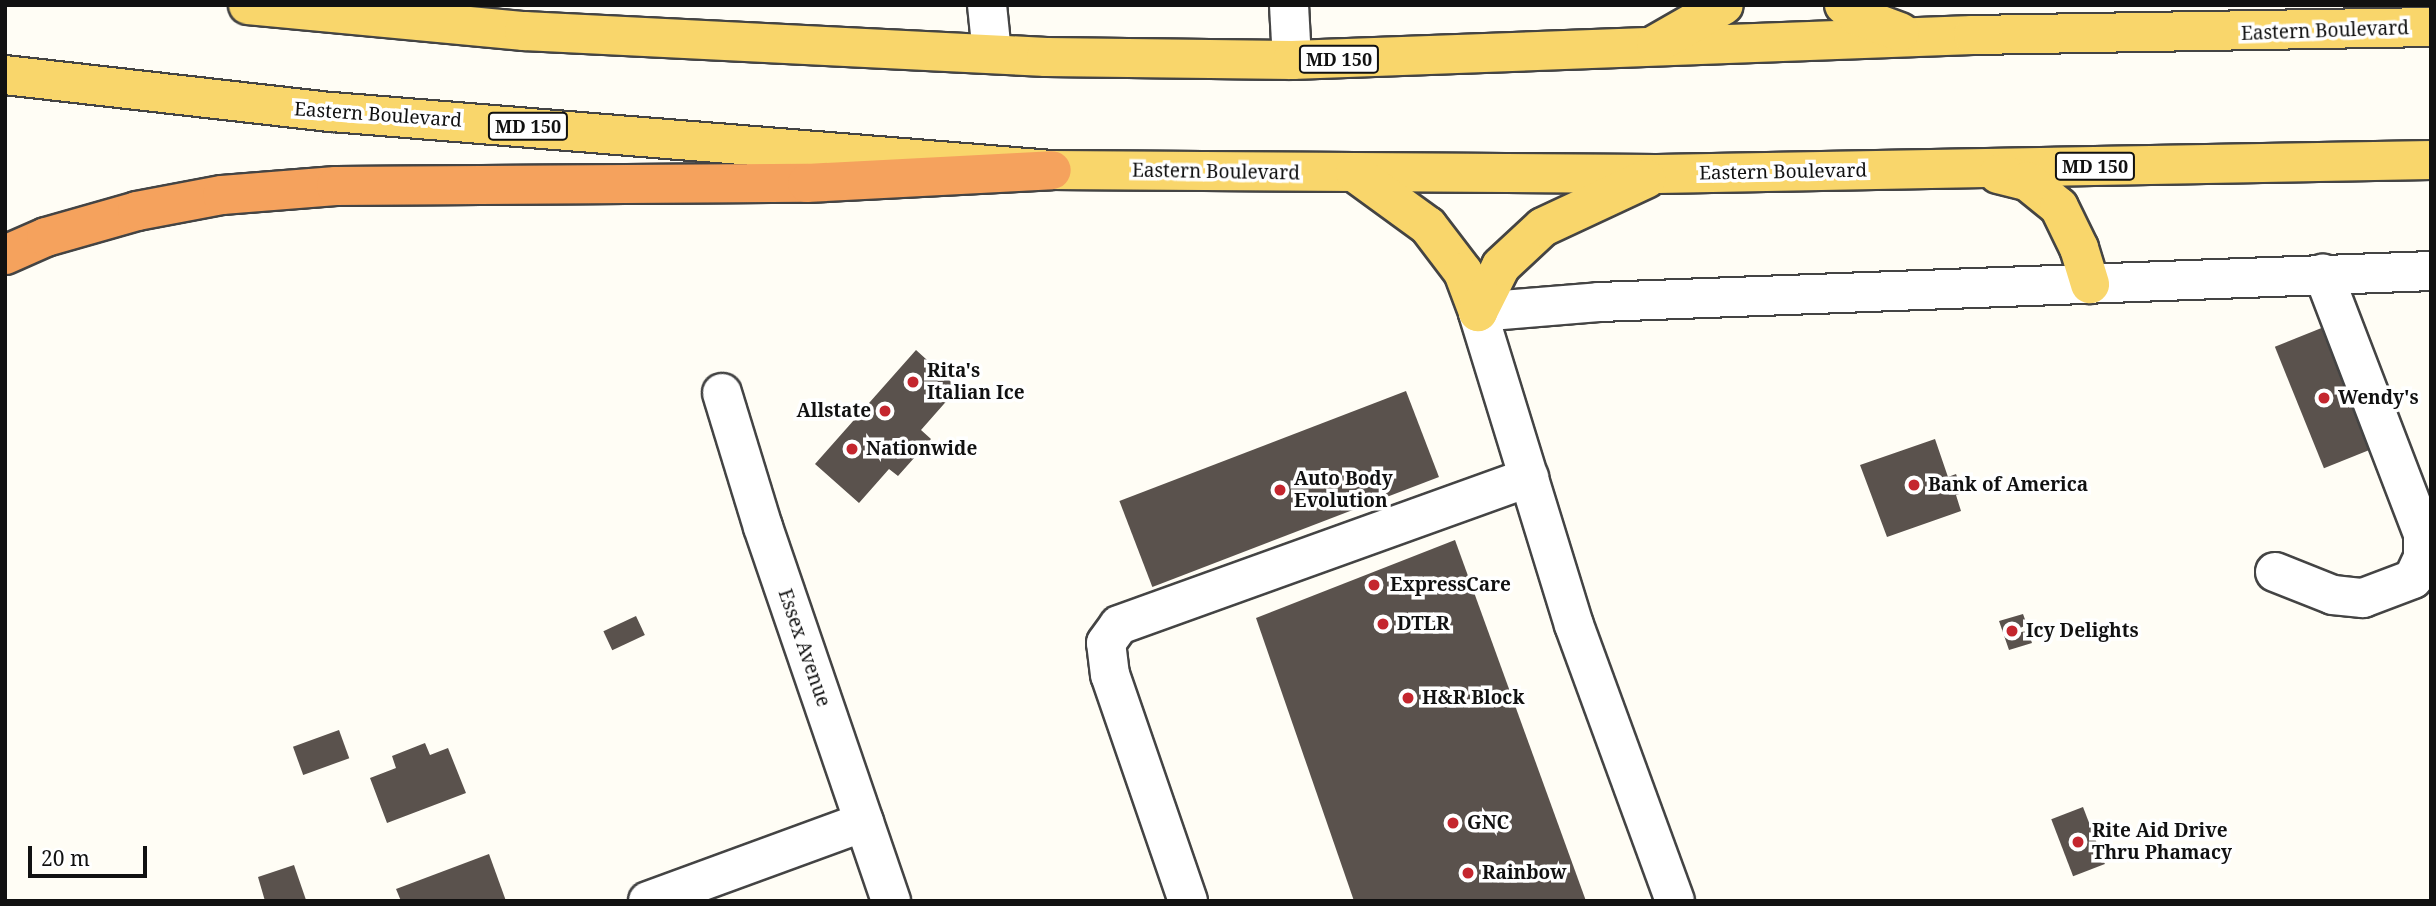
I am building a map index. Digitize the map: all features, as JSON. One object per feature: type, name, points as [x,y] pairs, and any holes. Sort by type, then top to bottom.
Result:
[{"type":"highway","points":[[5,255],[47,237],[137,211],[222,195],[336,186],[807,183],[1052,170]]},
{"type":"main road","name":"Eastern Boulevard","points":[[248,5],[524,31],[992,53],[1292,60],[1645,49],[2286,19],[2383,17],[2431,27]]},
{"type":"main road","points":[[1645,49],[1724,5]]},
{"type":"main road","points":[[1844,5],[1857,16],[1915,37]]},
{"type":"main road","name":"Eastern Boulevard","points":[[5,75],[332,112],[639,134],[1052,170],[1657,174],[2431,160]]},
{"type":"main road","points":[[1975,168],[2027,181],[2059,207],[2080,247],[2090,284]]},
{"type":"main road","points":[[1355,173],[1428,226],[1463,272],[1478,312]]},
{"type":"main road","points":[[1478,312],[1501,266],[1543,227],[1657,174]]},
{"type":"street","points":[[988,5],[992,53]]},
{"type":"street","points":[[1289,5],[1292,60]]},
{"type":"street","points":[[1675,901],[1574,625],[1478,312],[1599,302],[2431,271]]},
{"type":"street","points":[[2275,572],[2333,595],[2363,598],[2413,579],[2423,558],[2423,534],[2323,274]]},
{"type":"street","name":"Essex Avenue","points":[[722,393],[891,901]]},
{"type":"street","points":[[1188,901],[1110,675],[1106,643],[1119,625],[1529,477]]},
{"type":"street","points":[[648,901],[864,822]]},
{"type":"building","name":"Wendy's","points":[[2324,327],[2373,448],[2324,468],[2275,347]]},
{"type":"building","points":[[916,350],[958,388],[921,430],[931,439],[898,476],[889,469],[859,503],[815,464]]},
{"type":"building","name":"Auto Body Evolution","points":[[1406,391],[1439,477],[1152,587],[1119,501]]},
{"type":"building","name":"Bank of America","points":[[1935,439],[1948,477],[1956,474],[1963,493],[1956,495],[1961,511],[1887,537],[1860,465]]},
{"type":"building","points":[[1455,540],[1586,901],[1354,901],[1256,618]]},
{"type":"building","name":"Icy Delights","points":[[2023,614],[2027,625],[2020,628],[2021,632],[2028,631],[2032,643],[2009,650],[1999,621]]},
{"type":"building","points":[[636,616],[645,635],[612,650],[603,631]]},
{"type":"building","points":[[339,730],[349,758],[303,775],[293,747]]},
{"type":"building","points":[[425,743],[430,755],[448,748],[466,793],[387,823],[370,778],[396,768],[392,756]]},
{"type":"building","name":"Rite Aid Drive Thru Phamacy","points":[[2083,807],[2105,864],[2073,876],[2051,819]]},
{"type":"building","points":[[489,854],[506,901],[401,901],[396,889]]},
{"type":"building","points":[[294,865],[306,900],[265,901],[258,877]]},
{"type":"place","name":"Rita's Italian Ice","points":[[913,382]]},
{"type":"place","name":"Wendy's","points":[[2324,398]]},
{"type":"place","name":"Allstate","points":[[885,411]]},
{"type":"place","name":"Nationwide","points":[[852,449]]},
{"type":"place","name":"Bank of America","points":[[1914,485]]},
{"type":"place","name":"Auto Body Evolution","points":[[1280,490]]},
{"type":"place","name":"ExpressCare","points":[[1374,585]]},
{"type":"place","name":"DTLR","points":[[1383,624]]},
{"type":"place","name":"Icy Delights","points":[[2012,631]]},
{"type":"place","name":"H&R Block","points":[[1408,698]]},
{"type":"place","name":"GNC","points":[[1453,823]]},
{"type":"place","name":"Rite Aid Drive Thru Phamacy","points":[[2078,842]]},
{"type":"place","name":"Rainbow","points":[[1468,873]]}]
